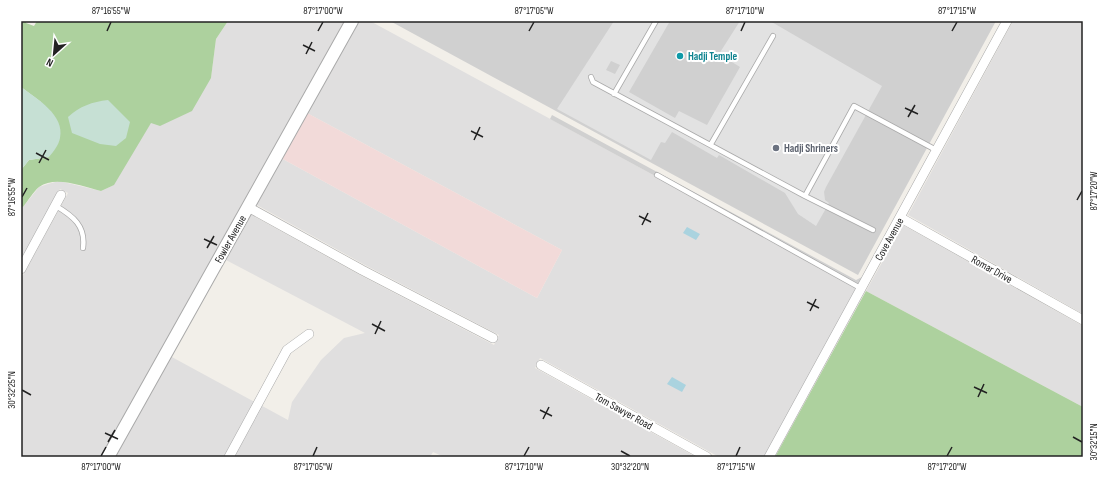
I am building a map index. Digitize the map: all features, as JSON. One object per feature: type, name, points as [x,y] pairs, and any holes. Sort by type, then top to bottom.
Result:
[{"type":"street","name":"Fowler Avenue","points":[[108,457],[352,21]]},
{"type":"street","name":"Cove Avenue","points":[[770,457],[938,151],[1007,21]]},
{"type":"street","points":[[21,269],[62,196]]},
{"type":"street","points":[[248,207],[362,270],[492,338]]},
{"type":"street","name":"Romar Drive","points":[[901,218],[1083,320]]},
{"type":"street","points":[[229,457],[287,350],[309,334]]},
{"type":"street","name":"Tom Sawyer Road","points":[[541,365],[707,457]]},
{"type":"lane","points":[[614,94],[656,21]]},
{"type":"lane","points":[[711,144],[773,36]]},
{"type":"lane","points":[[591,77],[593,82],[614,94],[711,144],[804,196],[812,198],[873,230]]},
{"type":"lane","points":[[804,196],[854,106],[938,151]]},
{"type":"lane","points":[[657,175],[862,289]]},
{"type":"lane","points":[[56,206],[80,225],[84,237],[83,248]]},
{"type":"shaded area","points":[[228,21],[347,21],[103,457],[21,457],[21,279],[68,193],[60,189],[21,259],[21,206],[23,207],[39,187],[59,181],[101,191],[113,185],[151,122],[211,78],[216,39]]},
{"type":"shaded area","points":[[358,21],[370,21],[858,286],[764,457],[719,457],[540,358],[535,368],[696,457],[444,457],[433,452],[430,457],[114,457],[170,356],[288,420],[292,402],[321,360],[344,338],[365,333],[224,259],[250,214],[360,275],[494,345],[499,335],[365,265],[255,204],[281,158],[537,298],[562,250],[307,113]]},
{"type":"shaded area","name":"Hadji Shriners","points":[[390,21],[996,21],[858,275]]},
{"type":"shaded area","points":[[614,21],[670,21],[629,92],[675,118],[679,111],[707,125],[740,67],[719,54],[740,21],[770,21],[882,86],[826,187],[824,192],[825,200],[829,203],[816,226],[798,214],[785,193],[719,155],[717,158],[672,132],[665,143],[661,142],[651,160],[557,109]],"holes":[[[611,61],[620,65],[615,74],[606,70]]]},
{"type":"shaded area","points":[[1013,21],[1083,21],[1083,314],[908,215]]},
{"type":"shaded area","points":[[307,113],[562,250],[537,298],[281,158]]},
{"type":"shaded area","points":[[552,115],[856,280],[862,277],[886,236],[858,286],[550,119]]},
{"type":"shaded area","points":[[903,225],[1083,326],[1083,407],[866,291]]},
{"type":"green space","points":[[21,21],[26,21],[26,23],[34,26],[37,21],[228,21],[216,39],[211,78],[192,111],[160,126],[151,123],[114,185],[101,191],[70,183],[53,182],[39,187],[23,207],[21,206],[21,170],[29,160],[49,157],[41,102],[21,87]]},
{"type":"green space","points":[[21,87],[42,102],[54,115],[58,122],[60,138],[56,148],[49,157],[29,160],[21,170]]},
{"type":"green space","points":[[108,100],[130,122],[126,138],[116,146],[100,144],[72,133],[68,117],[86,105]]},
{"type":"green space","points":[[866,291],[1083,407],[1083,457],[775,457]]},
{"type":"water","points":[[687,227],[700,234],[696,240],[683,233]]},
{"type":"water","points":[[672,377],[686,385],[682,392],[667,384]]},
{"type":"place","name":"Hadji Temple","points":[[680,56]]},
{"type":"place","name":"Hadji Shriners","points":[[776,148]]}]
